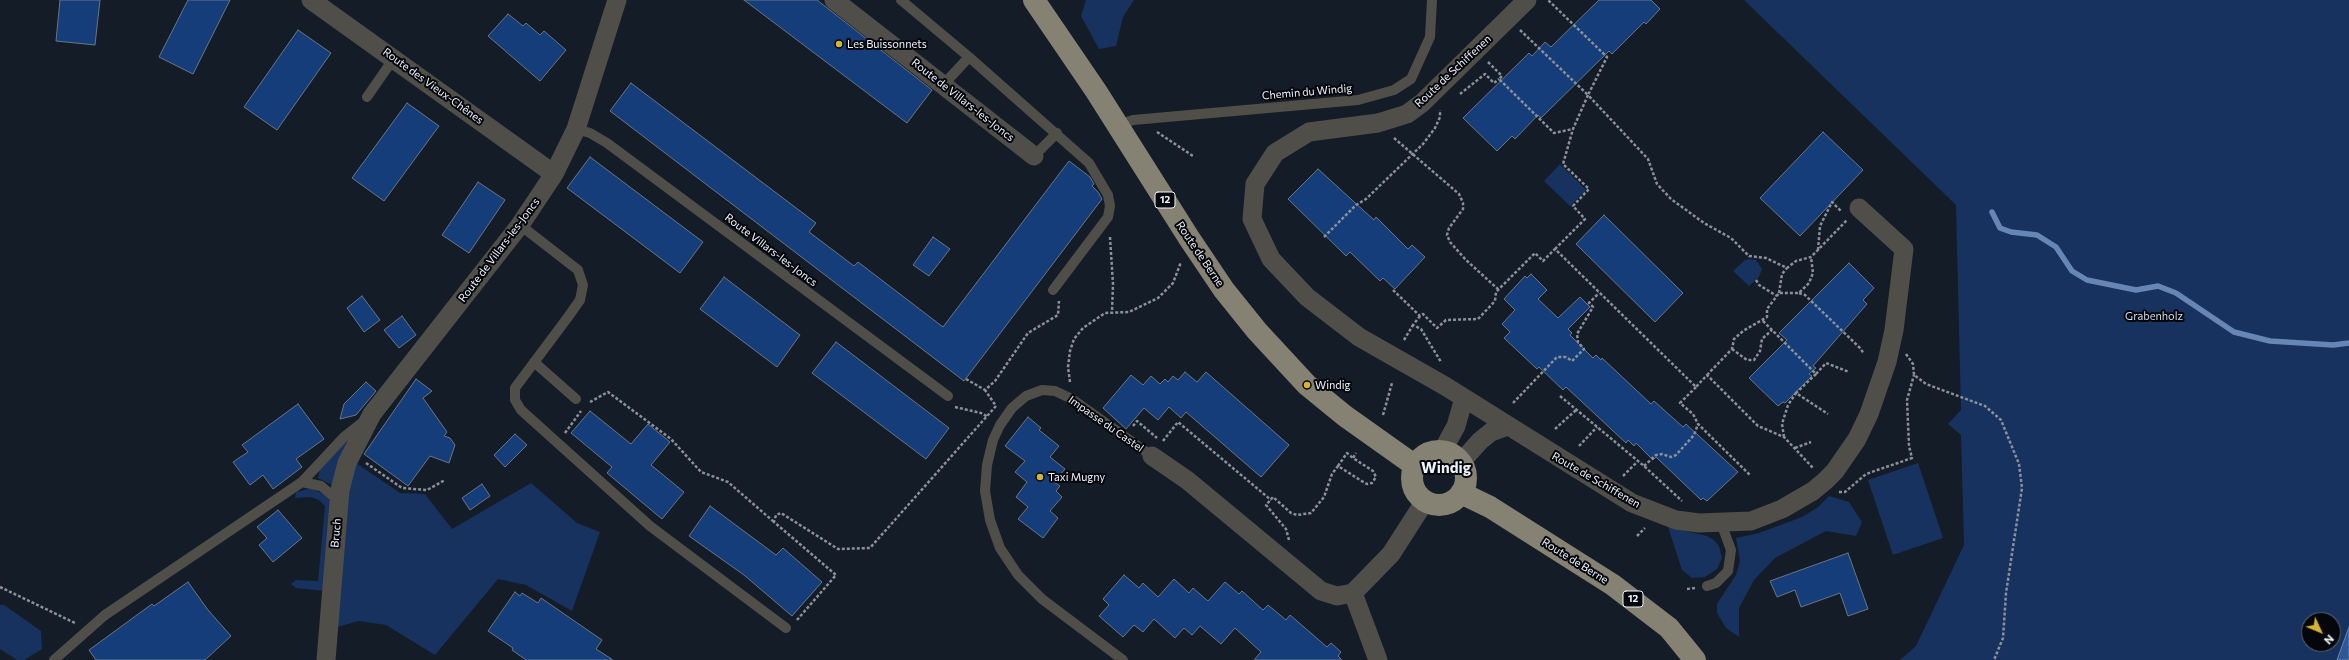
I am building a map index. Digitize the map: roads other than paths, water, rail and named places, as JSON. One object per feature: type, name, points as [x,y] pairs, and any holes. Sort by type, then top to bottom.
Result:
[{"type":"main road","name":"Route de Berne","points":[[1034,0],[1128,122],[1189,238],[1224,290],[1257,331],[1307,385],[1345,416],[1414,465]]},
{"type":"main road","points":[[1443,450],[1456,456],[1461,462],[1466,478],[1461,493],[1452,501],[1441,505],[1425,502],[1418,496],[1411,481],[1414,465],[1426,453],[1443,450]]},
{"type":"main road","name":"Route de Berne","points":[[1461,493],[1490,507],[1613,585],[1669,628],[1695,660]]},
{"type":"street","name":"Route des Vieux-Chênes","points":[[312,0],[554,174]]},
{"type":"street","name":"Route de Villars-les-Joncs","points":[[372,414],[520,226],[554,174],[576,129],[617,0]]},
{"type":"street","name":"Route de Villars-les-Joncs","points":[[834,0],[944,84],[1034,156]]},
{"type":"street","name":"Route de Schiffenen","points":[[1527,0],[1422,103],[1407,114],[1378,123],[1309,132],[1275,153],[1255,184],[1252,218],[1270,259],[1307,297],[1359,337],[1464,398],[1632,503],[1676,520],[1721,523],[1751,521],[1782,509],[1813,491],[1830,476],[1857,438],[1869,414],[1890,349],[1894,330],[1904,249],[1859,208]]},
{"type":"street","points":[[1443,450],[1456,426],[1464,398]]},
{"type":"street","name":"Bruch","points":[[326,660],[339,501],[343,474],[351,452],[372,414]]},
{"type":"street","points":[[1461,462],[1480,441],[1492,432],[1507,426]]},
{"type":"street","name":"Impasse du Castel","points":[[1152,456],[1187,480],[1321,591],[1336,596],[1353,593]]},
{"type":"street","points":[[1378,660],[1353,593],[1391,554],[1425,502]]},
{"type":"lane","points":[[901,0],[969,57],[1089,163],[1108,195],[1110,206],[1108,217],[1052,290]]},
{"type":"lane","name":"Chemin du Windig","points":[[1128,122],[1358,100],[1394,90],[1411,79],[1430,37],[1432,0]]},
{"type":"lane","points":[[944,84],[969,57]]},
{"type":"lane","points":[[367,97],[394,58]]},
{"type":"lane","name":"Route Villars-les-Joncs","points":[[576,129],[590,133],[607,143],[950,401]]},
{"type":"lane","points":[[1034,156],[1057,134]]},
{"type":"lane","points":[[520,226],[578,270],[583,285],[580,300],[515,388],[515,400],[521,410],[650,526],[786,628]]},
{"type":"lane","points":[[534,362],[576,399]]},
{"type":"lane","name":"Impasse du Castel","points":[[1123,660],[1042,599],[1018,575],[1000,548],[990,520],[985,491],[987,465],[993,440],[1012,408],[1026,396],[1042,390],[1055,391],[1072,399],[1152,456]]},
{"type":"lane","points":[[54,660],[88,629],[156,580],[236,529],[302,482],[344,437],[372,414]]},
{"type":"lane","points":[[302,482],[310,482],[321,486],[339,501]]},
{"type":"lane","points":[[1707,586],[1716,583],[1728,571],[1731,550],[1721,523]]},
{"type":"waterway","points":[[1992,212],[2000,228],[2011,232],[2037,235],[2056,247],[2072,271],[2087,280],[2136,290],[2158,286],[2176,293],[2234,332],[2270,341],[2333,345],[2349,343]]},
{"type":"place","name":"Les Buissonnets","points":[[839,44]]},
{"type":"place","name":"Windig","points":[[1307,385]]},
{"type":"place","name":"Taxi Mugny","points":[[1040,477]]},
{"type":"district","name":"Windig","points":[[1446,468]]},
{"type":"park label","name":"Grabenholz","points":[[2154,316]]}]
